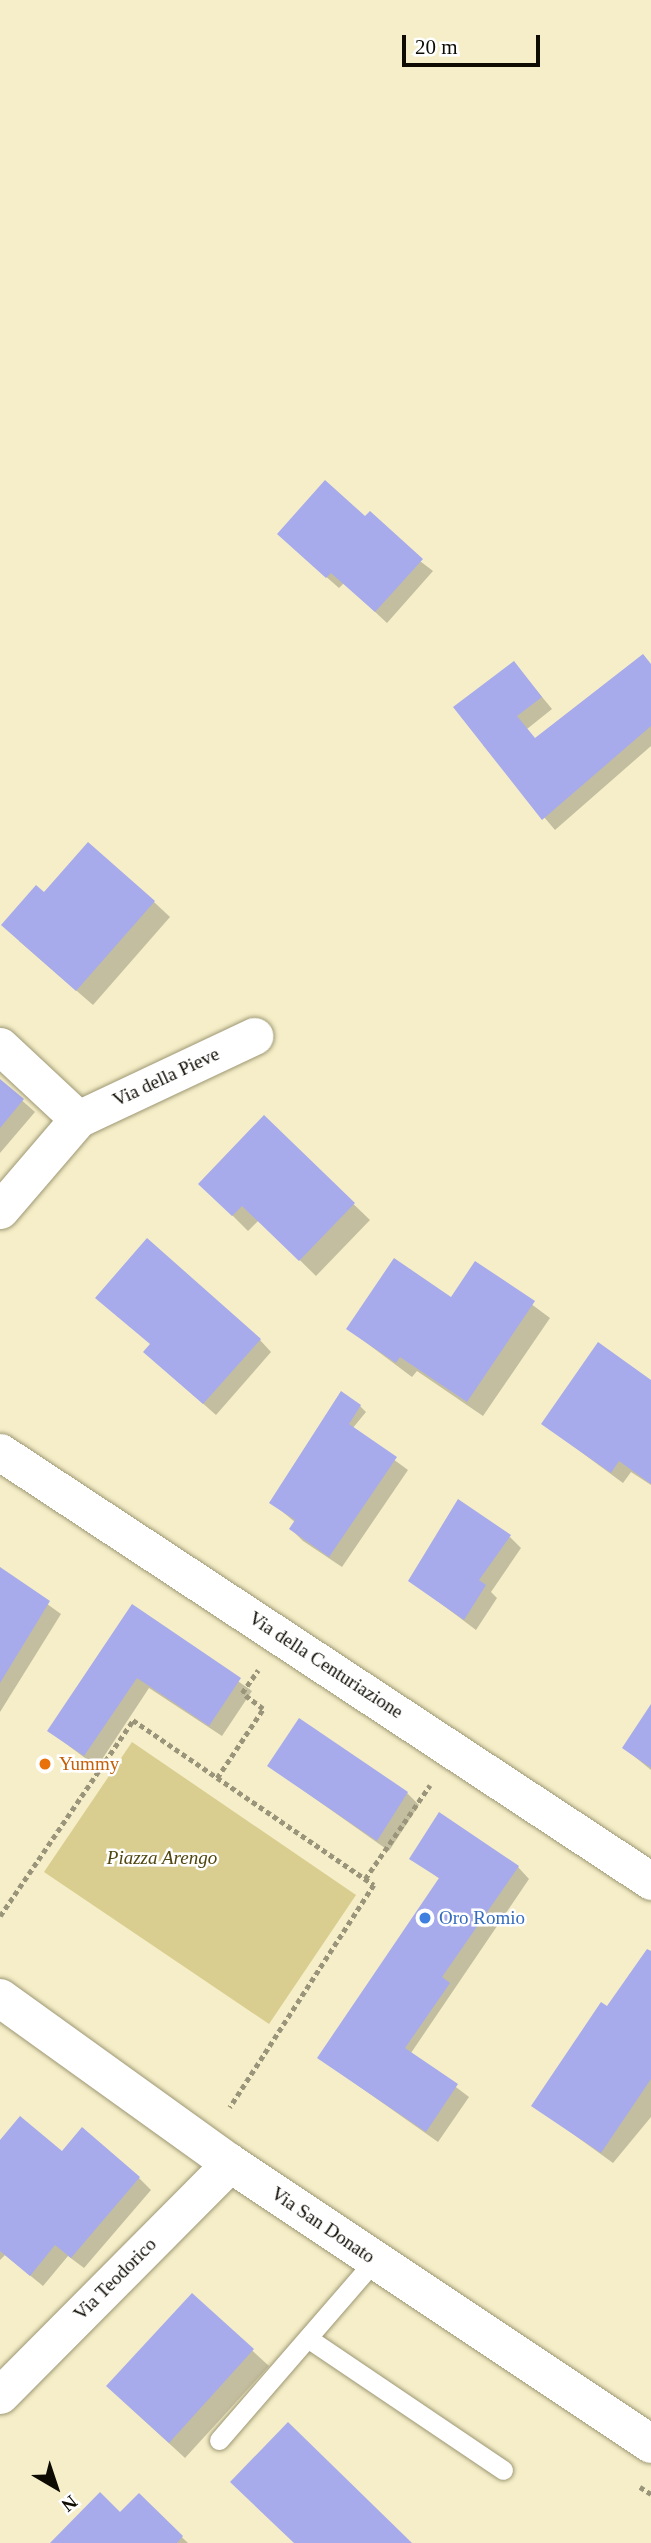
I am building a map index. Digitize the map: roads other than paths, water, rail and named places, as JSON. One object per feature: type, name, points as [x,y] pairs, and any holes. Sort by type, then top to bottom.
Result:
[{"type":"street","name":"Via della Pieve","points":[[0,1210],[78,1119],[254,1035]]},
{"type":"street","points":[[0,1046],[78,1119]]},
{"type":"street","name":"Via della Centuriazione","points":[[0,1452],[651,1881]]},
{"type":"street","name":"Via San Donato","points":[[0,1998],[230,2163],[375,2260],[647,2432]]},
{"type":"street","name":"Via Teodorico","points":[[0,2395],[230,2163]]},
{"type":"lane","points":[[219,2440],[375,2260]]},
{"type":"lane","points":[[309,2339],[503,2470]]},
{"type":"place","name":"Yummy","points":[[45,1764]]},
{"type":"place","name":"Oro Romio","points":[[425,1918]]},
{"type":"park label","name":"Piazza Arengo","points":[[162,1858]]}]
